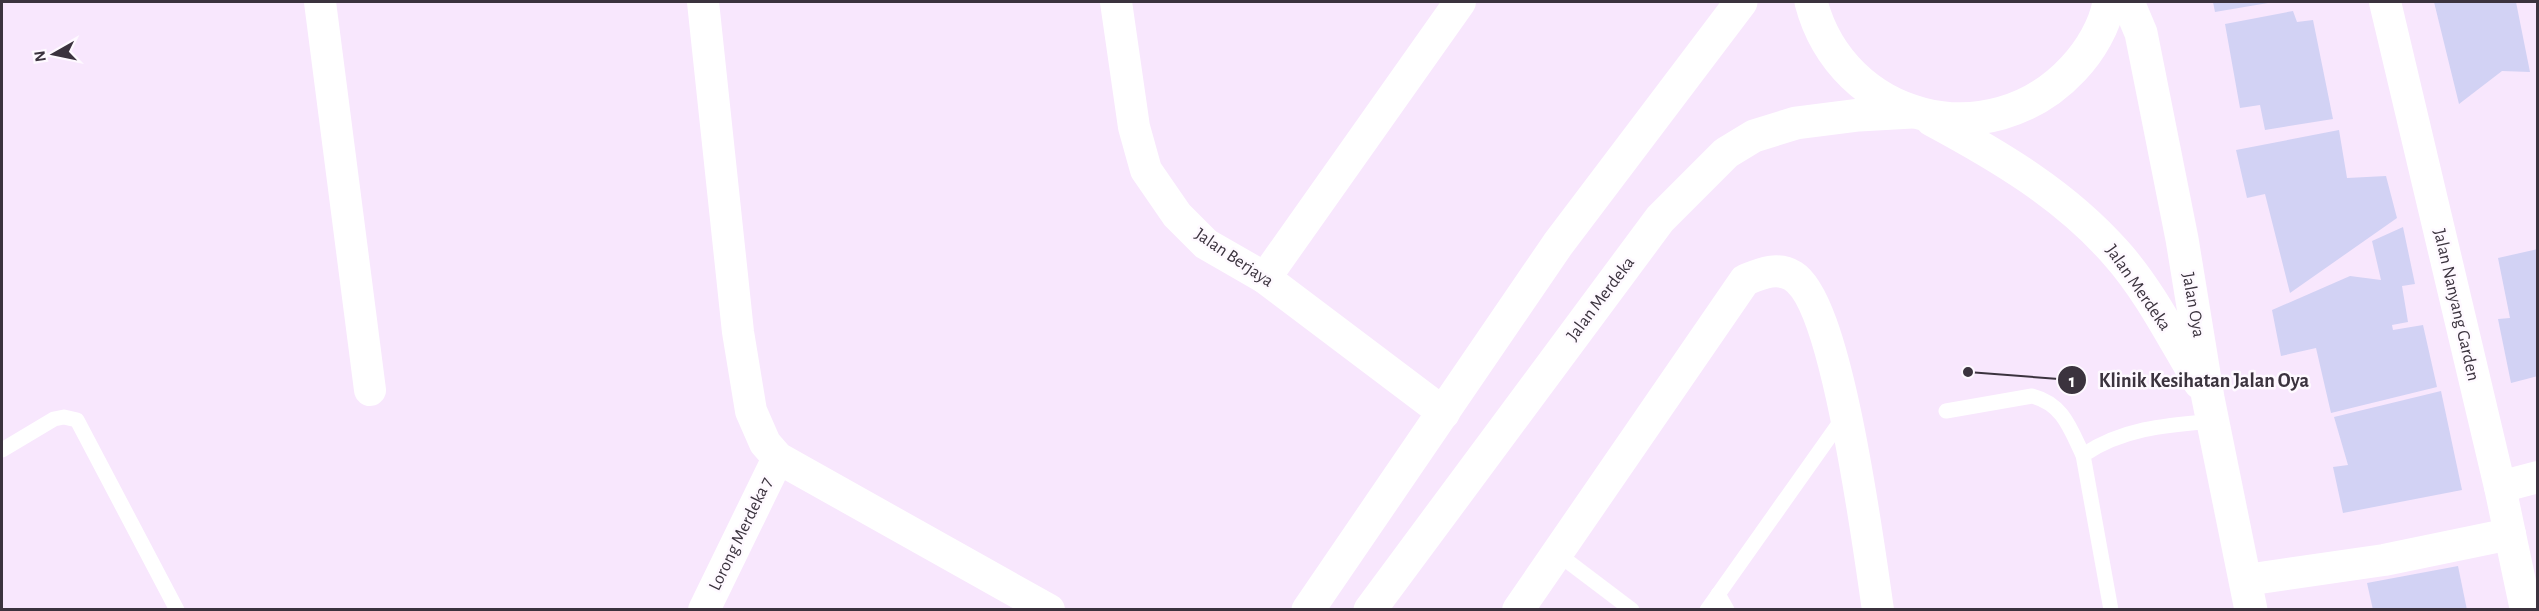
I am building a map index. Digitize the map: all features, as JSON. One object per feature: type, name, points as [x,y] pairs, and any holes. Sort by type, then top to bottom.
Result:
[{"type":"main road","points":[[1308,609],[1558,244],[1741,2]]},
{"type":"main road","points":[[1811,2],[1817,25],[1840,62],[1872,93],[1920,115],[1974,119],[2018,109],[2057,86],[2088,52],[2108,12],[2109,2]]},
{"type":"main road","name":"Jalan Oya","points":[[2128,2],[2141,33],[2184,249],[2211,409],[2249,595]]},
{"type":"main road","name":"Jalan Merdeka","points":[[1370,609],[1660,219],[1726,153],[1754,136],[1796,123],[1859,115],[1920,115],[2017,169],[2084,220],[2117,254],[2147,296],[2211,409]]},
{"type":"street","points":[[321,2],[370,390]]},
{"type":"street","points":[[703,2],[738,332],[751,411],[765,443],[778,458],[1049,609]]},
{"type":"street","name":"Jalan Berjaya","points":[[1116,2],[1134,128],[1146,170],[1177,215],[1206,244],[1265,278],[1444,413]]},
{"type":"street","points":[[1265,278],[1460,2]]},
{"type":"street","name":"Jalan Nanyang Garden","points":[[2385,2],[2500,487],[2526,609]]},
{"type":"street","points":[[1518,609],[1745,280],[1765,272],[1780,271],[1792,275],[1802,284],[1817,310],[1846,412],[1878,609]]},
{"type":"street","name":"Lorong Merdeka 7","points":[[704,609],[778,458]]},
{"type":"street","points":[[2500,487],[2538,477]]},
{"type":"street","points":[[2249,595],[2384,560],[2510,534]]},
{"type":"lane","points":[[1946,411],[2032,396],[2053,404],[2065,416],[2083,455],[2111,609]]},
{"type":"lane","points":[[2083,455],[2099,444],[2127,433],[2211,409]]},
{"type":"lane","points":[[1707,609],[1846,412]]},
{"type":"lane","points":[[2,450],[54,418],[64,417],[77,420],[177,609]]},
{"type":"lane","points":[[1558,554],[1632,609]]},
{"type":"lane","points":[[1718,594],[1727,609]]},
{"type":"building","points":[[2213,2],[2268,2],[2268,3],[2215,12]]},
{"type":"building","points":[[2434,2],[2516,2],[2530,72],[2502,71],[2459,104]]},
{"type":"building","points":[[2293,11],[2297,22],[2313,20],[2333,119],[2265,130],[2260,105],[2240,108],[2225,24]]},
{"type":"building","points":[[2339,130],[2347,178],[2386,176],[2397,218],[2290,293],[2265,194],[2247,198],[2236,150]]},
{"type":"building","points":[[2403,227],[2415,284],[2402,286],[2408,322],[2392,325],[2393,330],[2423,325],[2437,387],[2331,413],[2316,348],[2281,356],[2272,310],[2350,276],[2381,280],[2372,241]]},
{"type":"building","points":[[2538,249],[2538,376],[2511,383],[2498,319],[2510,318],[2498,258]]},
{"type":"building","points":[[2441,391],[2462,490],[2343,513],[2333,467],[2348,465],[2334,417]]},
{"type":"building","points":[[2458,566],[2467,610],[2373,610],[2367,583]]},
{"type":"place","name":"Klinik Kesihatan Jalan Oya","points":[[1968,372]]}]
